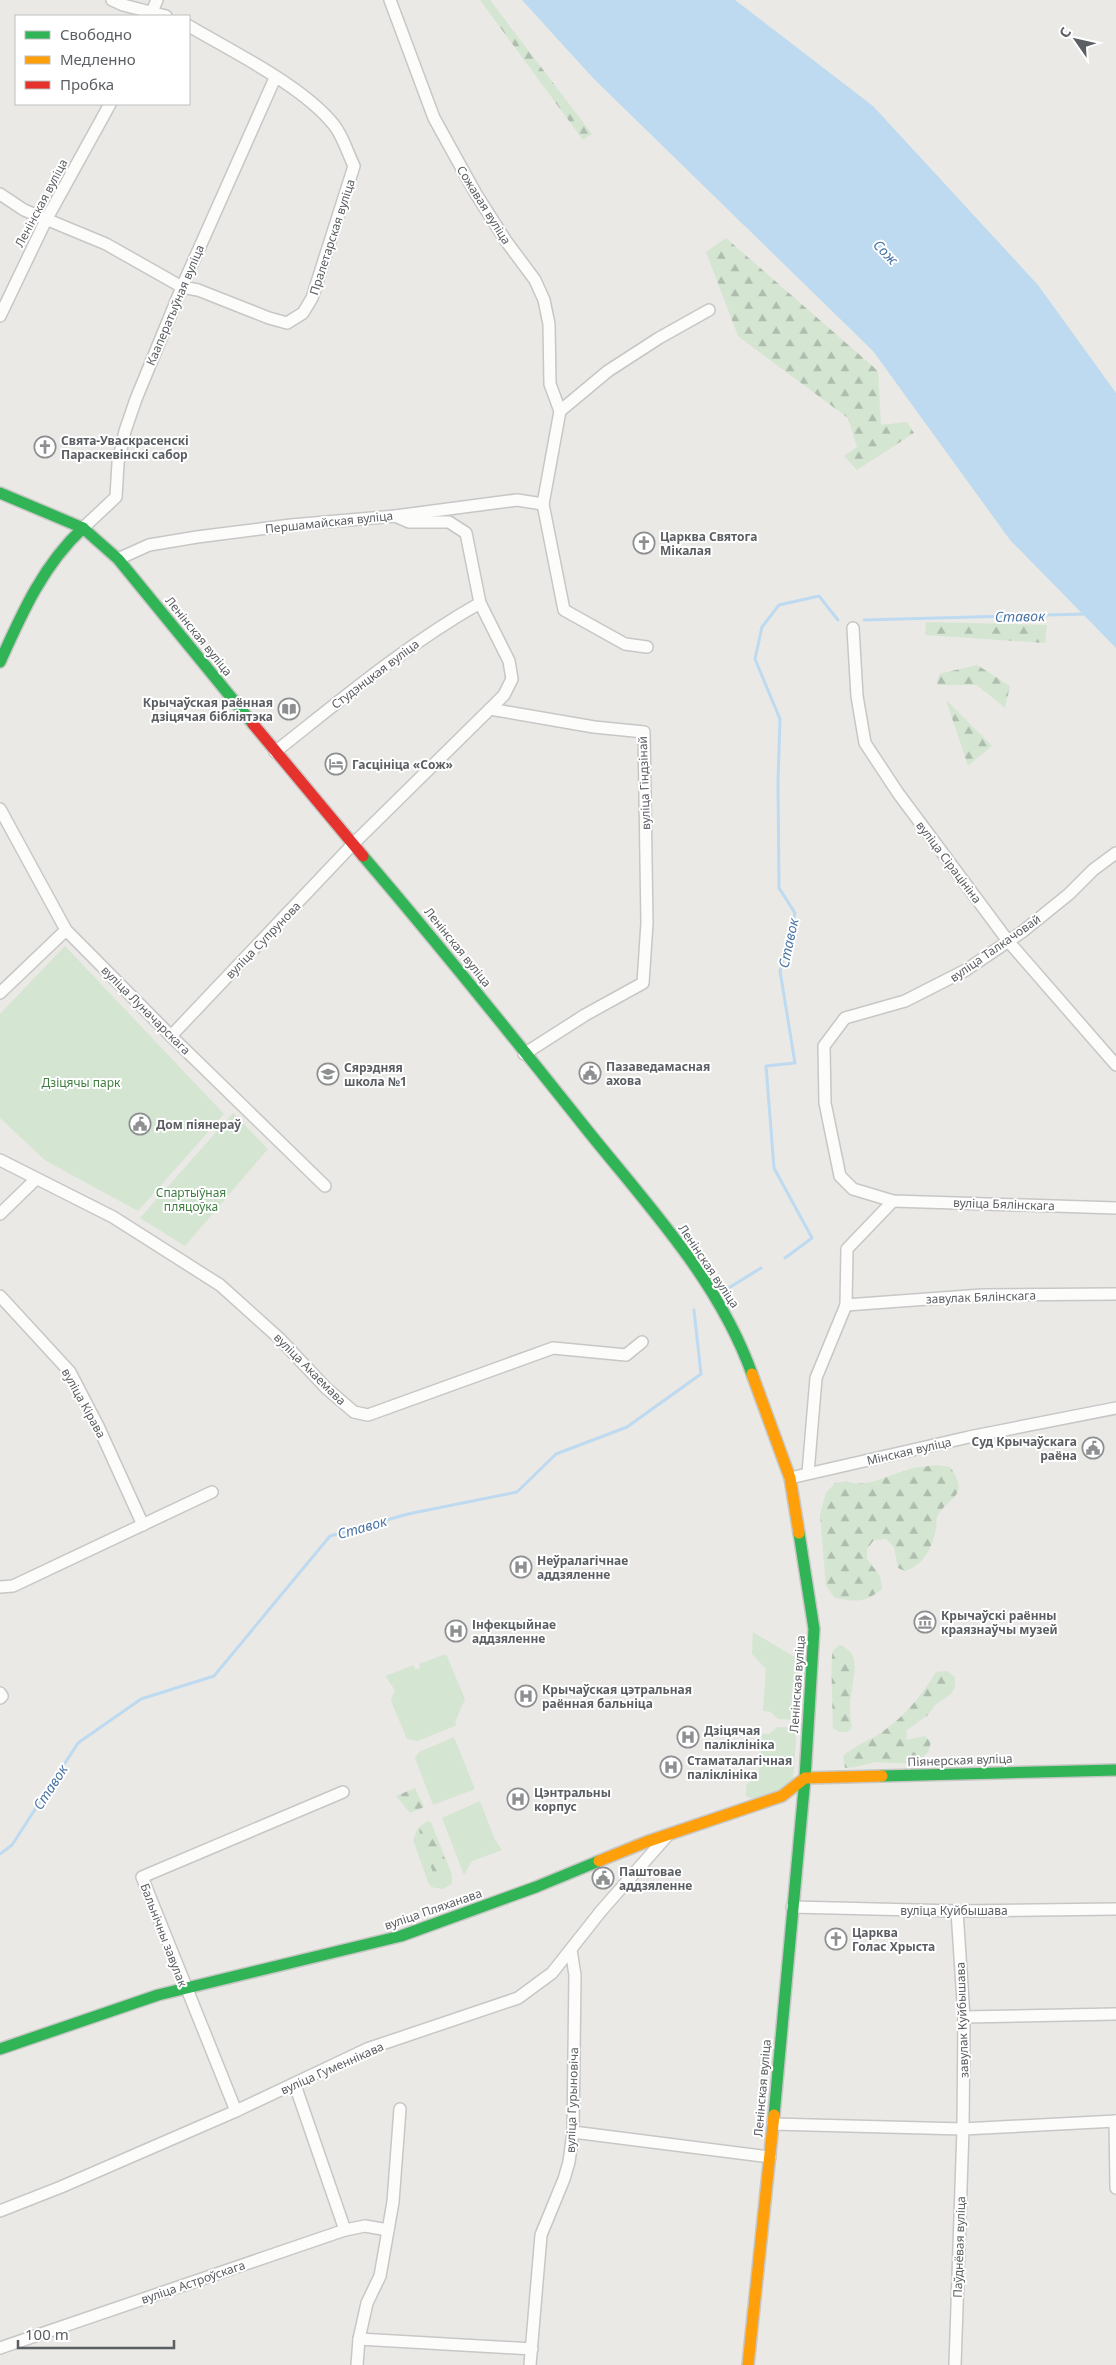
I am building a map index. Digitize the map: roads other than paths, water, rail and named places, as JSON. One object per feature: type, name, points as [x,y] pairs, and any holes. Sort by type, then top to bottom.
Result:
[{"type":"main road","name":"Ленінская вуліца","points":[[0,493],[83,528],[118,559],[275,752],[440,946],[524,1054],[667,1229],[720,1303],[746,1357],[790,1478],[814,1629],[805,1778],[770,2157],[748,2365]]},
{"type":"main road","points":[[0,662],[19,619],[58,552],[83,528]]},
{"type":"main road","name":"Піянерская вуліца","points":[[805,1778],[1116,1770]]},
{"type":"main road","name":"вуліца Пляханава","points":[[0,2049],[185,1988],[401,1936],[536,1887],[668,1835],[782,1796],[805,1778]]},
{"type":"street","points":[[112,0],[151,15],[157,0]]},
{"type":"street","name":"Сожавая вуліца","points":[[390,0],[434,118],[476,194],[506,241],[535,280],[544,300],[549,324],[550,384],[560,411]]},
{"type":"street","name":"Пралетарская вуліца","points":[[0,194],[24,210],[106,244],[182,287],[198,290],[269,318],[287,323],[302,312],[312,298],[354,166],[335,126],[300,95],[190,27]]},
{"type":"street","name":"Кааператыўная вуліца","points":[[83,528],[116,498],[118,463],[125,431],[182,287],[274,78]]},
{"type":"street","name":"Ленінская вуліца","points":[[0,316],[46,220],[109,105]]},
{"type":"street","points":[[647,647],[625,644],[564,610],[543,504],[560,411],[616,366],[659,338],[709,310]]},
{"type":"street","name":"Першамайская вуліца","points":[[118,559],[149,545],[198,537],[291,525],[396,516],[517,500],[543,504]]},
{"type":"street","points":[[396,516],[409,522],[449,522],[466,534],[480,603],[506,654],[512,678],[504,695],[490,709]]},
{"type":"street","name":"Студэнцкая вуліца","points":[[275,752],[366,678],[442,624],[480,603]]},
{"type":"street","name":"вуліца Сірацініна","points":[[853,628],[857,696],[865,743],[898,793],[1008,942],[1116,1065]]},
{"type":"street","name":"вуліца Супрунова","points":[[171,1036],[354,844],[490,709]]},
{"type":"street","name":"вуліца Гіндзінай","points":[[490,709],[594,727],[644,732],[647,923],[643,984],[585,1015],[524,1054]]},
{"type":"street","name":"вуліца Луначарскага","points":[[0,809],[66,930],[171,1036],[325,1186]]},
{"type":"street","name":"вуліца Талкачовай","points":[[840,1176],[826,1103],[824,1046],[845,1018],[905,1001],[933,989],[966,970],[1008,942],[1116,854]]},
{"type":"street","points":[[0,994],[66,930]]},
{"type":"street","name":"вуліца Акаемава","points":[[0,1160],[35,1180],[112,1217],[220,1285],[280,1339],[326,1388],[354,1412],[368,1415],[553,1348],[626,1355],[642,1342]]},
{"type":"street","name":"вуліца Бялінскага","points":[[840,1176],[852,1189],[893,1202],[1116,1208]]},
{"type":"street","points":[[0,1214],[35,1180]]},
{"type":"street","points":[[808,1472],[816,1378],[846,1305],[848,1249],[893,1202]]},
{"type":"street","name":"завулак Бялінскага","points":[[846,1305],[982,1295],[1116,1294]]},
{"type":"street","name":"вуліца Кірава","points":[[0,1296],[70,1372],[98,1426],[143,1525]]},
{"type":"street","name":"Мінская вуліца","points":[[790,1478],[808,1472],[1116,1408]]},
{"type":"street","points":[[0,1587],[13,1586],[212,1492]]},
{"type":"street","name":"Бальнічны завулак","points":[[236,2112],[142,1877],[343,1792]]},
{"type":"street","name":"вуліца Гуменнікава","points":[[0,2211],[236,2112],[367,2050],[518,1998],[552,1973],[601,1911],[668,1835]]},
{"type":"street","name":"вуліца Куйбышава","points":[[792,1907],[957,1911],[1116,1909]]},
{"type":"street","name":"завулак Куйбышава","points":[[957,1911],[964,2017],[963,2129]]},
{"type":"street","name":"вуліца Гурыновіча","points":[[530,2365],[541,2235],[564,2179],[569,2162],[573,2132],[575,1975],[571,1950]]},
{"type":"street","points":[[964,2017],[1116,2014]]},
{"type":"street","points":[[295,2084],[345,2230]]},
{"type":"street","points":[[357,2365],[359,2339],[367,2303],[380,2276],[393,2202],[400,2109]]},
{"type":"street","points":[[773,2124],[963,2129],[1115,2121],[1116,2188]]},
{"type":"street","name":"Паўднёвая вуліца","points":[[955,2365],[963,2129]]},
{"type":"street","points":[[573,2132],[770,2157]]},
{"type":"street","name":"вуліца Астроўскага","points":[[0,2348],[345,2230],[365,2226],[388,2230]]},
{"type":"street","points":[[359,2339],[532,2349]]},
{"type":"water","name":"Сож","points":[[522,0],[735,0],[873,106],[1038,285],[1116,393],[1116,648],[1010,540],[873,351],[594,79]]},
{"type":"waterway","name":"Ставок","points":[[785,1258],[812,1238],[774,1168],[766,1066],[795,1063],[780,971],[795,913],[779,888],[778,782],[780,719],[755,659],[762,627],[779,605],[819,596],[838,620]]},
{"type":"waterway","name":"Ставок","points":[[864,620],[1085,614]]},
{"type":"waterway","name":"Ставок","points":[[727,1289],[761,1268]]},
{"type":"waterway","name":"Ставок","points":[[0,1854],[12,1845],[78,1743],[141,1699],[214,1676],[330,1536],[408,1514],[517,1492],[556,1454],[627,1427],[701,1374],[694,1310]]},
{"type":"place","name":"Свята-Уваскрасенскі Параскевінскі сабор","points":[[45,447]]},
{"type":"place","name":"Царква Святога Мікалая","points":[[644,543]]},
{"type":"place","name":"Крычаўская раённая дзіцячая бібліятэка","points":[[289,709]]},
{"type":"place","name":"Гасцініца «Сож»","points":[[336,764]]},
{"type":"place","name":"Пазаведамасная ахова","points":[[590,1073]]},
{"type":"place","name":"Сярэдняя школа №1","points":[[328,1074]]},
{"type":"place","name":"Дом піянераў","points":[[140,1124]]},
{"type":"place","name":"Суд Крычаўскага раёна","points":[[1093,1448]]},
{"type":"place","name":"Неўралагічнае аддзяленне","points":[[521,1567]]},
{"type":"place","name":"Крычаўскі раённы краязнаўчы музей","points":[[925,1622]]},
{"type":"place","name":"Інфекцыйнае аддзяленне","points":[[456,1631]]},
{"type":"place","name":"Крычаўская цэтральная раённая бальніца","points":[[526,1696]]},
{"type":"place","name":"Дзіцячая паліклініка","points":[[688,1737]]},
{"type":"place","name":"Стаматалагічная паліклініка","points":[[671,1767]]},
{"type":"place","name":"Цэнтральны корпус","points":[[518,1799]]},
{"type":"place","name":"Паштовае аддзяленне","points":[[603,1878]]},
{"type":"place","name":"Царква Голас Хрыста","points":[[836,1939]]},
{"type":"park label","name":"Дзіцячы парк","points":[[81,1082]]},
{"type":"park label","name":"Спартыўная пляцоўка","points":[[191,1199]]}]
